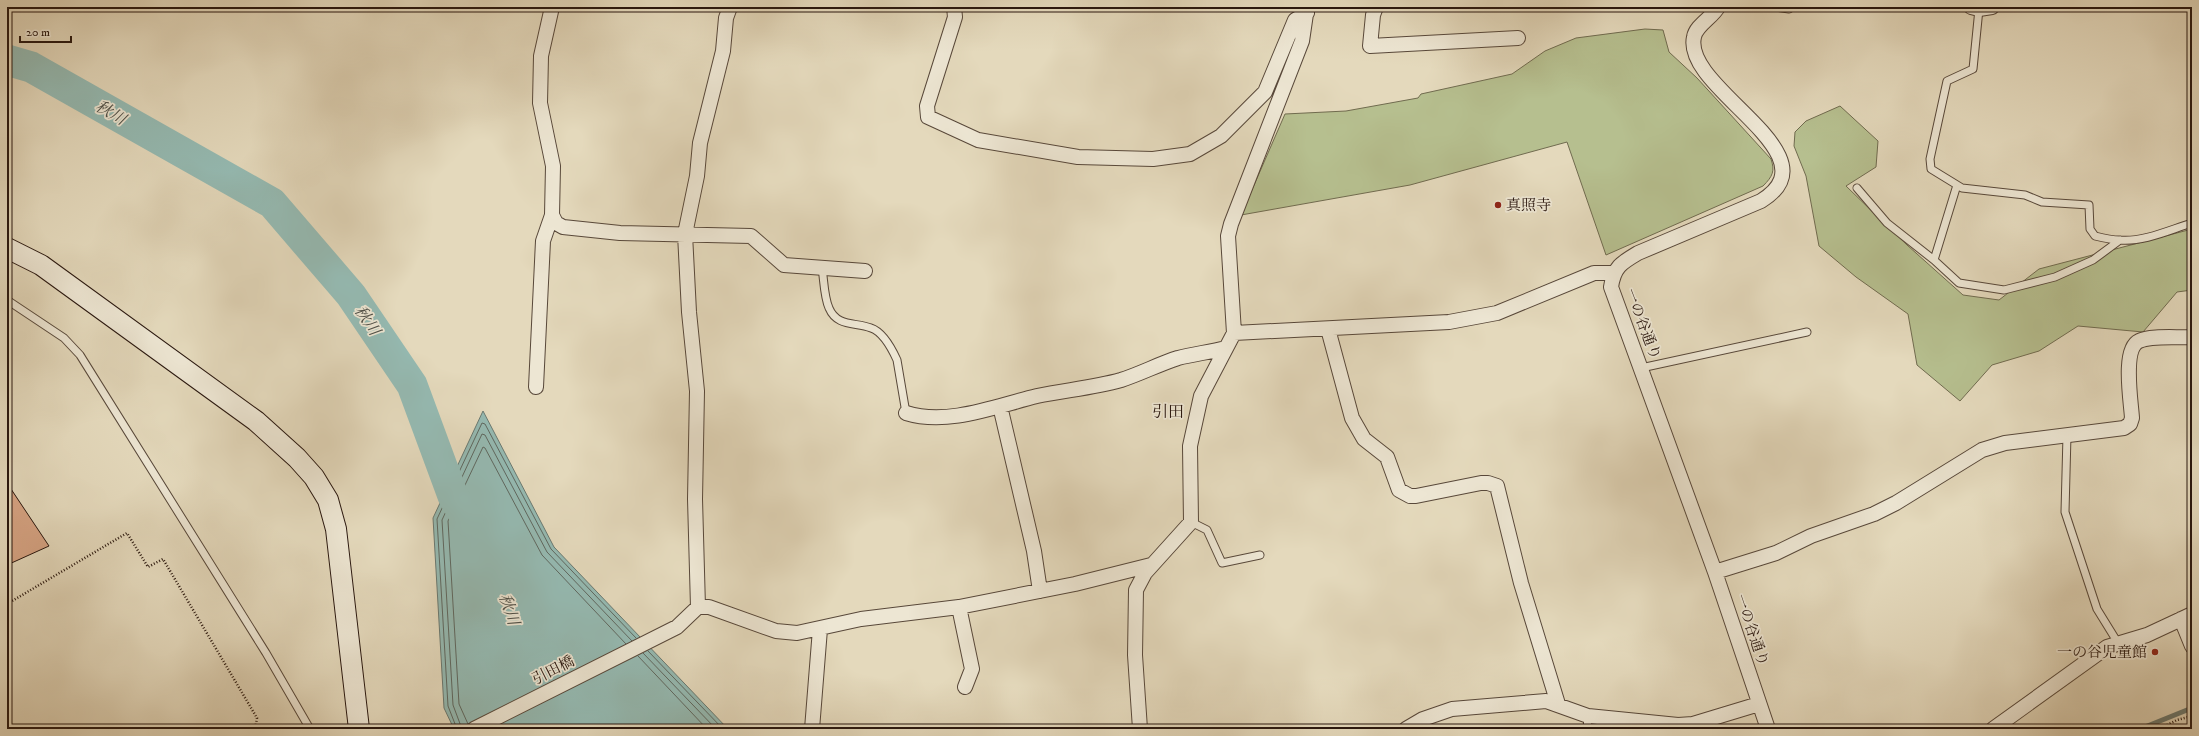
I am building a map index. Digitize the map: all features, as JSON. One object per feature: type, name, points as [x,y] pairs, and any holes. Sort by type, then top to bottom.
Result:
[{"type":"street","points":[[536,387],[543,241],[552,216],[553,166],[540,103],[541,56],[552,7]]},
{"type":"street","points":[[730,7],[726,18],[723,51],[700,143],[698,176],[685,234],[689,312],[697,391],[695,499],[698,607],[709,607],[776,631],[797,633],[861,619],[959,607],[1040,591],[1151,565]]},
{"type":"street","points":[[954,7],[955,17],[927,106],[928,117],[978,140],[1078,157],[1153,160],[1190,154],[1221,136],[1265,92],[1295,20],[1307,10]]},
{"type":"street","points":[[1376,7],[1373,15],[1370,46],[1518,38]]},
{"type":"street","name":"一の谷通り","points":[[1718,7],[1694,36],[1693,50],[1701,66],[1778,154],[1783,167],[1780,183],[1771,195],[1761,201],[1638,253],[1622,263],[1613,273],[1611,287],[1714,572],[1768,729]]},
{"type":"street","points":[[1140,729],[1135,655],[1136,590],[1151,565],[1191,522],[1190,446],[1201,396],[1234,333],[1228,236],[1231,224],[1302,42],[1307,10]]},
{"type":"street","points":[[552,216],[556,223],[563,226],[620,233],[751,236],[784,265],[865,271]]},
{"type":"street","points":[[7,248],[41,265],[256,420],[297,458],[314,477],[328,500],[336,529],[359,729]]},
{"type":"street","points":[[1234,333],[1469,319],[1497,312],[1594,273],[1613,273]]},
{"type":"street","points":[[1328,328],[1352,418],[1364,439],[1387,457],[1399,490],[1410,496],[1416,496],[1481,483],[1488,483],[1497,486],[1521,583],[1558,704]]},
{"type":"street","points":[[1714,572],[1776,553],[1811,536],[1879,511],[1896,503],[1982,450],[2005,443],[2124,428],[2130,424],[2132,418],[2129,360],[2131,350],[2138,341],[2147,338],[2192,337]]},
{"type":"street","points":[[906,413],[921,418],[948,416],[1000,406],[1038,396],[1094,387],[1123,379],[1178,359],[1226,348]]},
{"type":"street","points":[[1000,406],[1034,551],[1040,591]]},
{"type":"street","name":"引田橋","points":[[474,729],[677,627],[698,607]]},
{"type":"street","points":[[959,607],[972,669],[965,687]]},
{"type":"street","points":[[1993,729],[2108,647],[2147,635],[2186,616],[2192,646]]},
{"type":"street","points":[[812,729],[820,629]]},
{"type":"street","points":[[1406,729],[1423,719],[1452,709],[1546,701],[1558,704],[1587,722],[1678,725],[1693,724],[1759,704]]},
{"type":"lane","points":[[1775,7],[1789,9],[1792,7]]},
{"type":"lane","points":[[1980,8],[1972,69],[1947,81],[1930,159],[1931,169],[1962,188],[2025,195],[2042,202],[2089,205],[2090,229],[2095,236],[2120,240],[2158,234],[2192,223]]},
{"type":"lane","points":[[1934,260],[1957,185]]},
{"type":"lane","points":[[1857,188],[1887,223],[1934,260],[1959,283],[2004,290],[2055,277],[2093,260],[2120,240]]},
{"type":"lane","points":[[822,268],[828,307],[836,318],[842,322],[870,327],[878,332],[894,353],[897,360],[906,413]]},
{"type":"lane","points":[[7,300],[64,338],[80,355],[266,653],[310,729]]},
{"type":"lane","points":[[1641,368],[1807,332]]},
{"type":"lane","points":[[2067,435],[2065,512],[2097,609],[2118,643]]},
{"type":"lane","points":[[1191,522],[1206,530],[1222,563],[1260,555]]},
{"type":"path","points":[[7,604],[127,533],[148,567],[164,560],[257,718],[255,729]]},
{"type":"path","points":[[2159,729],[2176,720],[2192,716]]},
{"type":"green space","points":[[1645,29],[1663,30],[1669,52],[1697,78],[1771,159],[1773,170],[1769,179],[1763,186],[1606,255],[1567,142],[1410,185],[1241,215],[1285,114],[1346,111],[1418,98],[1421,94],[1512,74],[1545,51],[1576,38]]},
{"type":"green space","points":[[1840,106],[1878,141],[1876,167],[1846,186],[1907,245],[1963,295],[1999,300],[2039,269],[2192,229],[2192,290],[2177,292],[2143,332],[2078,326],[2039,351],[1992,365],[1960,401],[1917,365],[1908,314],[1856,277],[1819,246],[1806,176],[1794,146],[1795,132],[1806,121]]},
{"type":"water","points":[[483,411],[554,547],[728,729],[454,729],[444,708],[433,518]]},
{"type":"building","points":[[7,483],[49,546],[7,565]]},
{"type":"waterway","name":"秋川","points":[[7,60],[31,67],[272,203],[351,295],[412,385],[453,496],[468,521]]},
{"type":"waterway","points":[[2140,729],[2192,708]]},
{"type":"place","name":"真照寺","points":[[1498,205]]},
{"type":"place","name":"一の谷児童館","points":[[2155,652]]},
{"type":"district","name":"引田","points":[[1168,411]]}]
